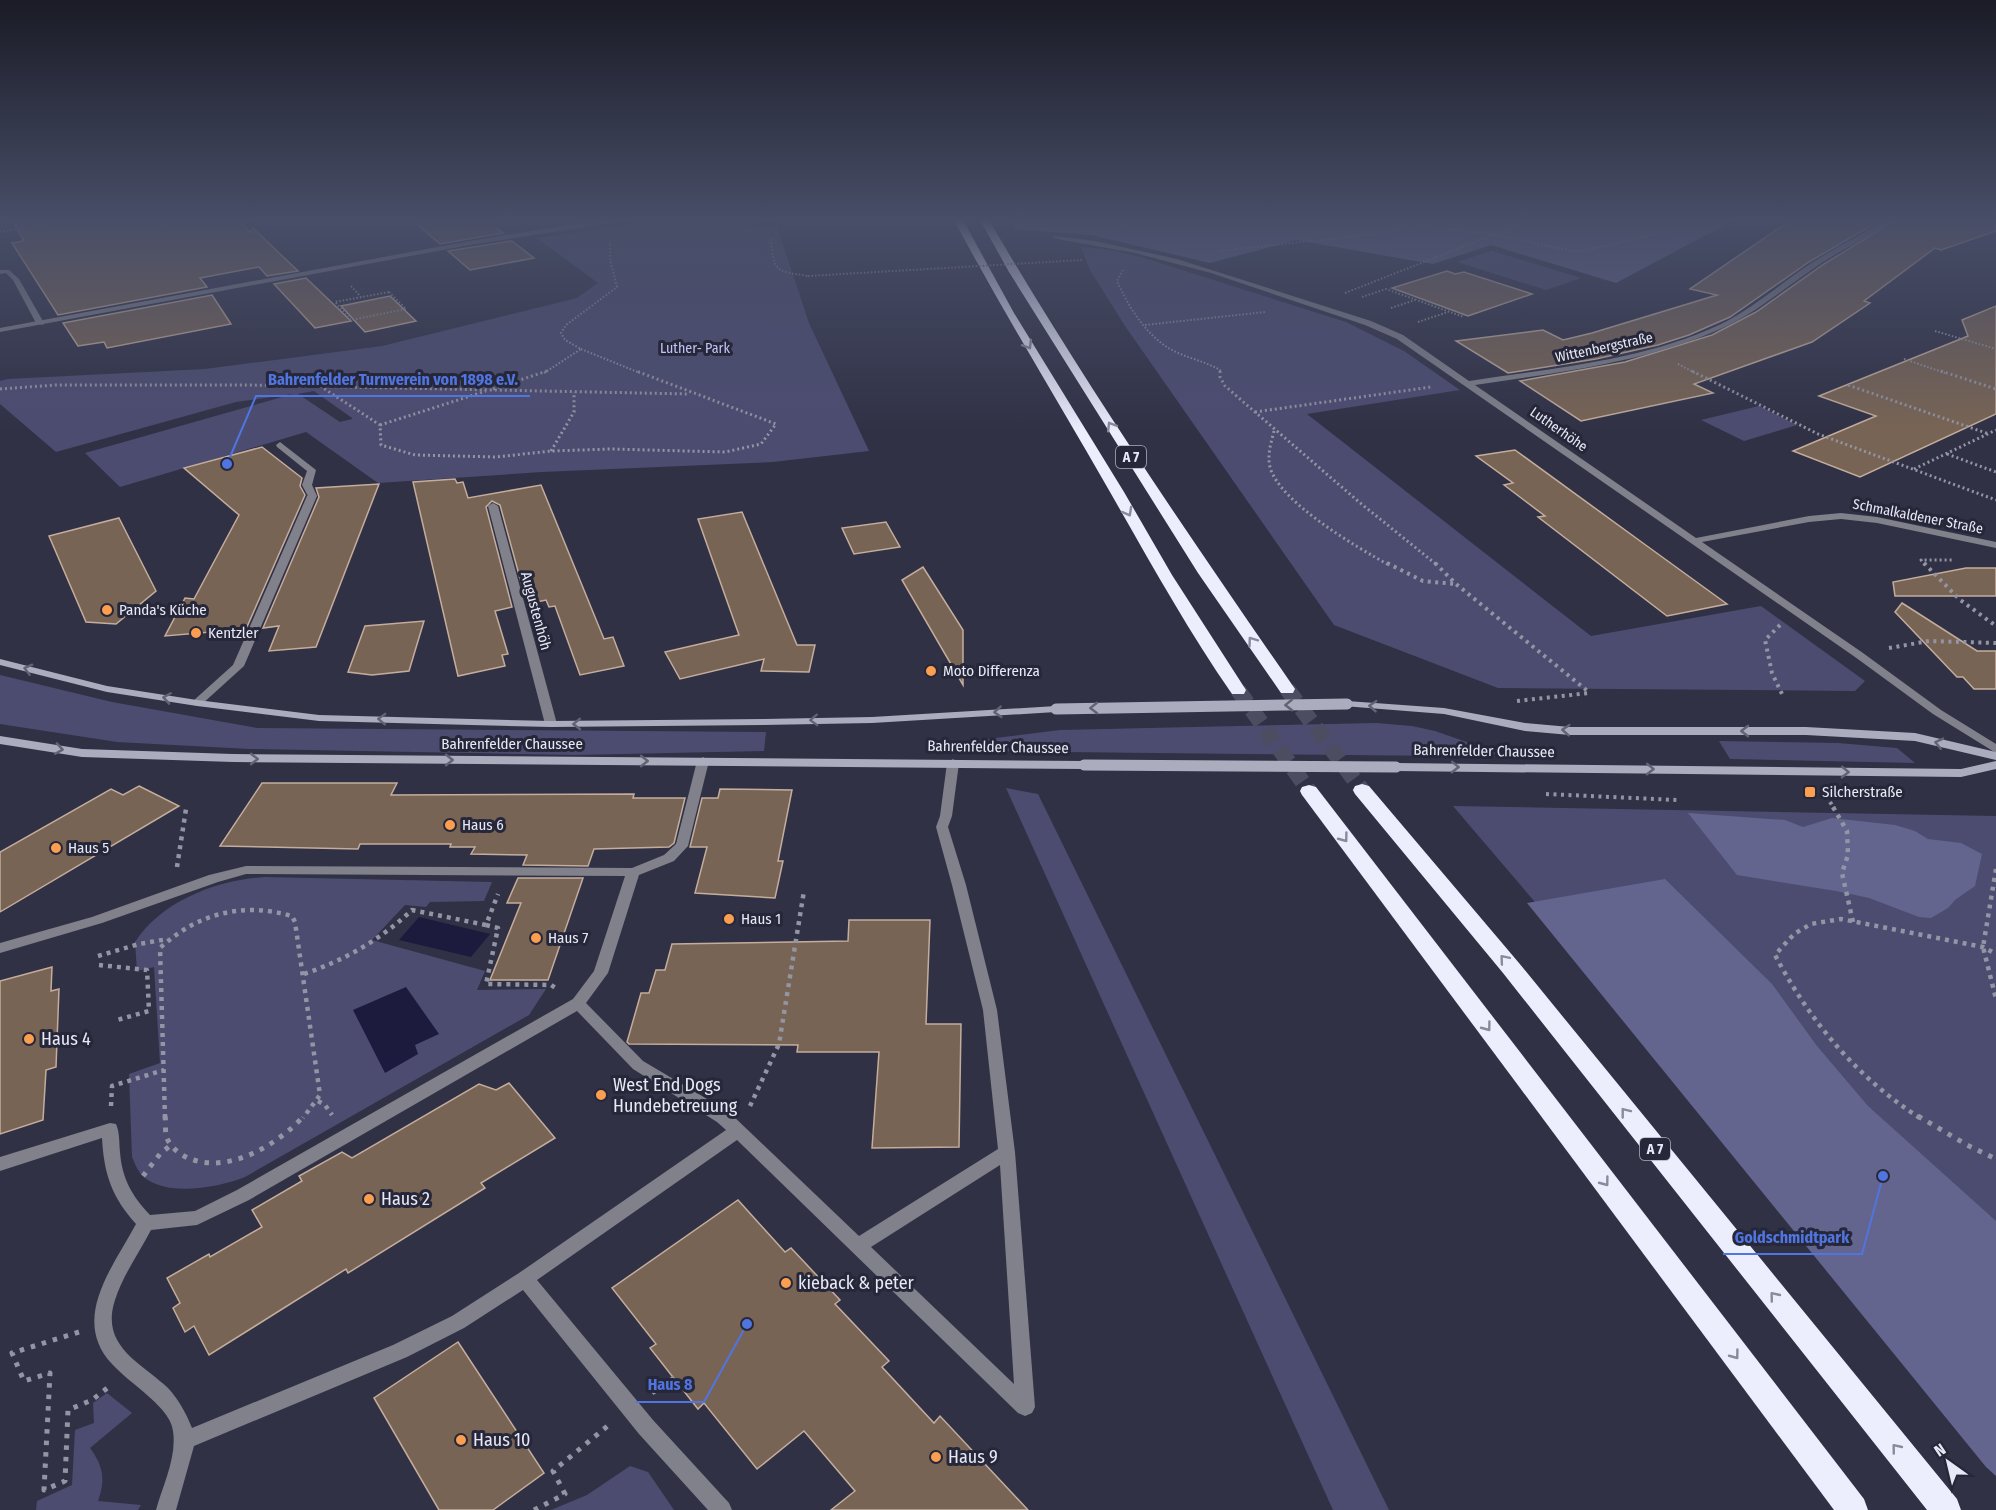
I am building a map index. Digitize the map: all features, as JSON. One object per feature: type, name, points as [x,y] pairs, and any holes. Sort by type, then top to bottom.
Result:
[{"type":"highway","name":"A 7","points":[[997,290],[1164,575],[1239,690]]},
{"type":"highway","name":"A 7","points":[[1025,290],[1200,564],[1287,689]]},
{"type":"highway","name":"A 7","points":[[1362,790],[1511,968],[1946,1510]]},
{"type":"highway","points":[[1309,791],[1853,1510]]},
{"type":"main road","name":"Bahrenfelder Chaussee","points":[[0,662],[107,688],[198,704],[319,718],[551,724],[872,720],[1056,709],[1347,704],[1444,711],[1525,727],[1570,731],[1806,731],[1915,737],[1996,756]]},
{"type":"main road","name":"Bahrenfelder Chaussee","points":[[0,740],[82,753],[233,759],[953,763],[1961,773],[1996,765]]},
{"type":"street","points":[[22,290],[40,323]]},
{"type":"street","points":[[0,330],[215,290]]},
{"type":"street","name":"Lutherhöhe","points":[[1266,290],[1368,323],[1400,337],[1859,655],[1937,712],[1996,749]]},
{"type":"street","name":"Wittenbergstraße","points":[[1468,384],[1590,364],[1651,351],[1709,332],[1748,312],[1778,290]]},
{"type":"street","points":[[198,704],[238,666],[312,496],[307,485],[312,470],[280,445]]},
{"type":"street","name":"Augustenhöh","points":[[493,506],[551,724]]},
{"type":"street","name":"Schmalkaldener Straße","points":[[1693,541],[1809,519],[1840,516],[1877,520],[1996,544]]},
{"type":"street","points":[[0,948],[97,920],[230,873],[246,870],[633,872],[669,858],[682,846],[703,761]]},
{"type":"street","points":[[578,1003],[638,1065],[723,1117],[1025,1407],[1007,1152],[990,1010],[942,826],[946,816],[953,763]]},
{"type":"street","points":[[146,1223],[197,1218],[243,1195],[578,1003],[601,973],[633,872]]},
{"type":"street","points":[[0,1164],[110,1129],[112,1170],[123,1195],[146,1223]]},
{"type":"street","points":[[186,1440],[400,1351],[458,1322],[525,1279],[738,1131]]},
{"type":"street","points":[[858,1246],[1007,1152]]},
{"type":"street","points":[[146,1223],[113,1286],[106,1303],[102,1323],[106,1338],[121,1362],[152,1384],[175,1411],[186,1440],[166,1510]]},
{"type":"street","points":[[525,1279],[630,1408],[722,1510]]},
{"type":"path","points":[[355,290],[361,297]]},
{"type":"path","points":[[380,425],[381,445],[415,455],[496,458],[551,451],[611,449],[725,452],[761,444],[777,424],[693,394],[581,349],[565,340],[561,333],[566,323],[614,290]]},
{"type":"path","points":[[1121,290],[1144,325],[1163,346],[1220,370],[1220,377],[1225,386],[1274,431],[1426,554],[1456,584],[1590,693]]},
{"type":"path","points":[[1319,307],[1358,290]]},
{"type":"path","points":[[1144,325],[1319,307],[1384,290]]},
{"type":"path","points":[[1387,290],[1464,317]]},
{"type":"path","points":[[389,292],[406,309],[351,321],[335,302],[361,297],[389,292]]},
{"type":"path","points":[[1935,331],[1996,349]]},
{"type":"path","points":[[380,425],[489,390],[536,378],[557,368],[581,349]]},
{"type":"path","points":[[1904,359],[1996,389]]},
{"type":"path","points":[[1677,363],[1818,434],[1996,500]]},
{"type":"path","points":[[1254,412],[1468,384]]},
{"type":"path","points":[[0,389],[56,385],[321,386],[693,394]]},
{"type":"path","points":[[1848,385],[1989,434]]},
{"type":"path","points":[[321,386],[380,425]]},
{"type":"path","points":[[551,451],[574,412],[574,393]]},
{"type":"path","points":[[1913,469],[1996,430]]},
{"type":"path","points":[[1274,431],[1268,460],[1272,473],[1297,503],[1352,542],[1425,582],[1456,584]]},
{"type":"path","points":[[1947,454],[1996,472]]},
{"type":"path","points":[[1960,560],[1921,560],[1959,600],[1996,627]]},
{"type":"path","points":[[1783,696],[1772,673],[1765,640],[1795,611]]},
{"type":"path","points":[[1859,655],[1929,641],[1996,643]]},
{"type":"path","points":[[1830,801],[1847,831],[1848,855],[1842,873],[1853,922]]},
{"type":"path","points":[[180,891],[175,878],[186,809]]},
{"type":"path","points":[[1996,869],[1983,947],[1996,999]]},
{"type":"path","points":[[486,925],[507,871]]},
{"type":"path","points":[[738,1131],[779,1044],[804,891]]},
{"type":"path","points":[[255,909],[279,911],[292,916],[295,922],[320,1095],[315,1107],[290,1132],[236,1160],[213,1163],[193,1160],[181,1155],[166,1137],[160,948],[169,939],[195,923],[220,913],[255,909]]},
{"type":"path","points":[[304,974],[330,965],[371,945],[412,910],[498,928],[486,984],[551,985],[578,1003]]},
{"type":"path","points":[[1996,954],[1983,947],[1841,920],[1811,924],[1794,934],[1775,955],[1798,999],[1834,1045],[1866,1079],[1912,1114],[1971,1148],[1996,1159]]},
{"type":"path","points":[[98,956],[139,944],[169,939]]},
{"type":"path","points":[[99,965],[147,970],[149,1011],[117,1020]]},
{"type":"path","points":[[123,1083],[164,1070]]},
{"type":"path","points":[[123,1195],[172,1144]]},
{"type":"path","points":[[102,1323],[42,1345],[12,1353],[24,1382],[50,1373],[44,1490],[65,1481],[68,1410],[92,1400],[132,1370]]},
{"type":"path","points":[[534,1510],[565,1494],[552,1471],[630,1408]]},
{"type":"green space","name":"Luther- Park","points":[[588,290],[798,290],[809,323],[869,451],[773,462],[542,472],[378,483],[306,432],[120,487],[85,453],[293,394],[236,402],[56,452],[0,404],[0,381],[8,379],[205,369],[382,346],[577,298]],"holes":[[[314,391],[352,419],[340,422],[298,394]]]},
{"type":"green space","points":[[1103,290],[1247,290],[1346,322],[1404,351],[1460,390],[1307,414],[1591,636],[1761,606],[1865,681],[1855,691],[1498,688],[1334,625],[1125,326]]},
{"type":"green space","points":[[1759,406],[1797,425],[1744,441],[1701,420]]},
{"type":"green space","points":[[0,675],[112,702],[257,728],[766,732],[764,751],[575,755],[250,749],[117,742],[0,724]]},
{"type":"green space","points":[[1376,723],[1412,726],[1435,731],[1501,754],[1446,756],[971,751],[971,741],[1060,730]]},
{"type":"green space","points":[[1719,741],[1838,743],[1897,748],[1915,763],[1730,759]]},
{"type":"green space","points":[[1006,788],[1038,794],[1389,1510],[1333,1510]]},
{"type":"green space","points":[[1453,806],[1996,816],[1996,1442]]},
{"type":"green space","points":[[265,877],[492,882],[484,901],[430,902],[426,907],[405,905],[372,940],[485,971],[477,990],[546,989],[529,1015],[245,1177],[210,1187],[183,1189],[158,1185],[142,1176],[132,1157],[129,1074],[160,1063],[154,967],[137,971],[135,942],[160,915],[192,895],[228,883]]},
{"type":"green space","points":[[107,1393],[132,1413],[90,1448],[102,1473],[102,1486],[98,1501],[141,1505],[138,1510],[36,1510],[37,1501],[72,1485],[75,1430],[94,1423],[93,1403]]},
{"type":"green space","points":[[630,1466],[648,1472],[674,1510],[551,1510],[587,1495]]},
{"type":"shaded area","points":[[1688,813],[1785,820],[1803,827],[1832,818],[1895,825],[1915,831],[1928,839],[1961,843],[1982,854],[1975,886],[1948,908],[1931,918],[1919,917],[1869,898],[1737,875]]},
{"type":"shaded area","points":[[1665,879],[1772,984],[1817,1046],[1868,1106],[1996,1221],[1996,1476],[1986,1467],[1527,903]]},
{"type":"shaded area","points":[[419,917],[490,934],[471,957],[399,940]]},
{"type":"shaded area","points":[[406,987],[439,1034],[415,1045],[418,1054],[385,1073],[353,1010]]},
{"type":"building","points":[[42,290],[189,290],[58,315]]},
{"type":"building","points":[[280,290],[319,290],[351,321],[315,328]]},
{"type":"building","points":[[1399,290],[1521,290],[1532,294],[1468,316]]},
{"type":"building","points":[[1697,290],[1768,290],[1730,317],[1689,335],[1658,345],[1596,359],[1508,373],[1456,341],[1543,330],[1563,340],[1717,295]]},
{"type":"building","points":[[1787,290],[1878,290],[1864,301],[1870,303],[1812,342],[1694,384],[1713,393],[1581,421],[1520,381],[1625,362],[1712,335],[1756,312]]},
{"type":"building","points":[[212,295],[231,324],[107,348],[104,342],[78,346],[63,323]]},
{"type":"building","points":[[390,296],[416,321],[365,332],[341,306]]},
{"type":"building","points":[[1996,306],[1996,414],[1860,477],[1793,451],[1876,416],[1819,396],[1968,336],[1962,320]]},
{"type":"building","points":[[262,447],[302,478],[300,486],[305,495],[246,629],[165,636],[185,598],[194,599],[239,515],[184,468]]},
{"type":"building","points":[[1515,450],[1727,604],[1667,616],[1538,517],[1545,516],[1504,485],[1513,483],[1476,456]]},
{"type":"building","points":[[455,479],[457,483],[463,482],[468,498],[541,485],[604,639],[613,637],[624,666],[580,675],[555,606],[549,607],[546,600],[527,604],[500,505],[492,501],[486,507],[512,607],[495,611],[508,654],[502,655],[505,666],[458,676],[413,482]]},
{"type":"building","points":[[379,484],[316,647],[269,651],[279,626],[263,628],[319,497],[316,488]]},
{"type":"building","points":[[742,512],[797,645],[815,645],[809,672],[761,671],[764,659],[680,679],[665,652],[739,635],[698,519]]},
{"type":"building","points":[[119,518],[156,591],[116,624],[86,622],[49,536]]},
{"type":"building","points":[[886,522],[900,547],[854,554],[842,528]]},
{"type":"building","points":[[923,567],[963,630],[963,685],[902,580]]},
{"type":"building","points":[[1966,568],[1996,568],[1996,596],[1895,596],[1893,582]]},
{"type":"building","points":[[1902,603],[1977,651],[1996,651],[1996,689],[1974,689],[1963,677],[1957,677],[1895,612]]},
{"type":"building","points":[[424,621],[409,671],[372,675],[348,672],[365,626]]},
{"type":"building","name":"Haus 6","points":[[262,783],[397,783],[391,795],[634,794],[633,798],[685,798],[674,843],[669,847],[594,849],[588,866],[523,865],[527,855],[471,854],[475,847],[450,847],[451,844],[360,844],[358,849],[220,846]]},
{"type":"building","name":"Haus 5","points":[[139,786],[179,806],[0,912],[0,852],[111,789],[123,795]]},
{"type":"building","points":[[720,789],[792,790],[778,861],[783,861],[775,898],[695,893],[707,847],[690,847],[702,798],[718,798]]},
{"type":"building","name":"Haus 7","points":[[518,878],[583,878],[548,980],[490,980],[521,903],[507,903]]},
{"type":"building","points":[[849,920],[930,920],[926,1024],[961,1024],[959,1147],[872,1148],[879,1052],[797,1052],[798,1045],[629,1044],[627,1042],[641,993],[649,993],[656,970],[665,970],[672,944],[848,941]]},
{"type":"building","name":"Haus 4","points":[[52,967],[51,991],[59,989],[56,1067],[46,1070],[43,1120],[0,1134],[0,981]]},
{"type":"building","name":"Haus 2","points":[[509,1083],[555,1138],[481,1183],[485,1188],[348,1273],[346,1269],[209,1355],[194,1326],[185,1332],[173,1308],[180,1303],[167,1278],[209,1254],[210,1257],[262,1227],[252,1210],[302,1181],[299,1176],[342,1152],[352,1158],[479,1084],[496,1090]]},
{"type":"building","points":[[738,1200],[785,1252],[791,1248],[840,1300],[835,1304],[889,1361],[882,1367],[934,1423],[940,1416],[1028,1510],[831,1510],[855,1491],[804,1431],[757,1469],[704,1403],[698,1409],[650,1348],[656,1344],[612,1288]]},
{"type":"building","name":"Haus 10","points":[[458,1342],[544,1473],[493,1510],[439,1510],[374,1398]]},
{"type":"tunnel","points":[[1287,689],[1362,790]]},
{"type":"tunnel","points":[[1238,690],[1309,791]]},
{"type":"place","name":"Bahrenfelder Turnverein von 1898 e.V.","points":[[227,464]]},
{"type":"place","name":"Panda's Küche","points":[[107,610]]},
{"type":"place","name":"Kentzler","points":[[196,633]]},
{"type":"place","name":"Moto Differenza","points":[[931,671]]},
{"type":"place","name":"Silcherstraße","points":[[1810,792]]},
{"type":"place","name":"Haus 6","points":[[450,825]]},
{"type":"place","name":"Haus 5","points":[[56,848]]},
{"type":"place","name":"Haus 1","points":[[729,919]]},
{"type":"place","name":"Haus 7","points":[[536,938]]},
{"type":"place","name":"Haus 4","points":[[29,1039]]},
{"type":"place","name":"West End Dogs Hundebetreuung","points":[[601,1095]]},
{"type":"place","name":"Goldschmidtpark","points":[[1883,1176]]},
{"type":"place","name":"Haus 2","points":[[369,1199]]},
{"type":"place","name":"kieback & peter","points":[[786,1283]]},
{"type":"place","name":"Haus 8","points":[[747,1324]]},
{"type":"place","name":"Haus 10","points":[[461,1440]]},
{"type":"place","name":"Haus 9","points":[[936,1457]]}]
